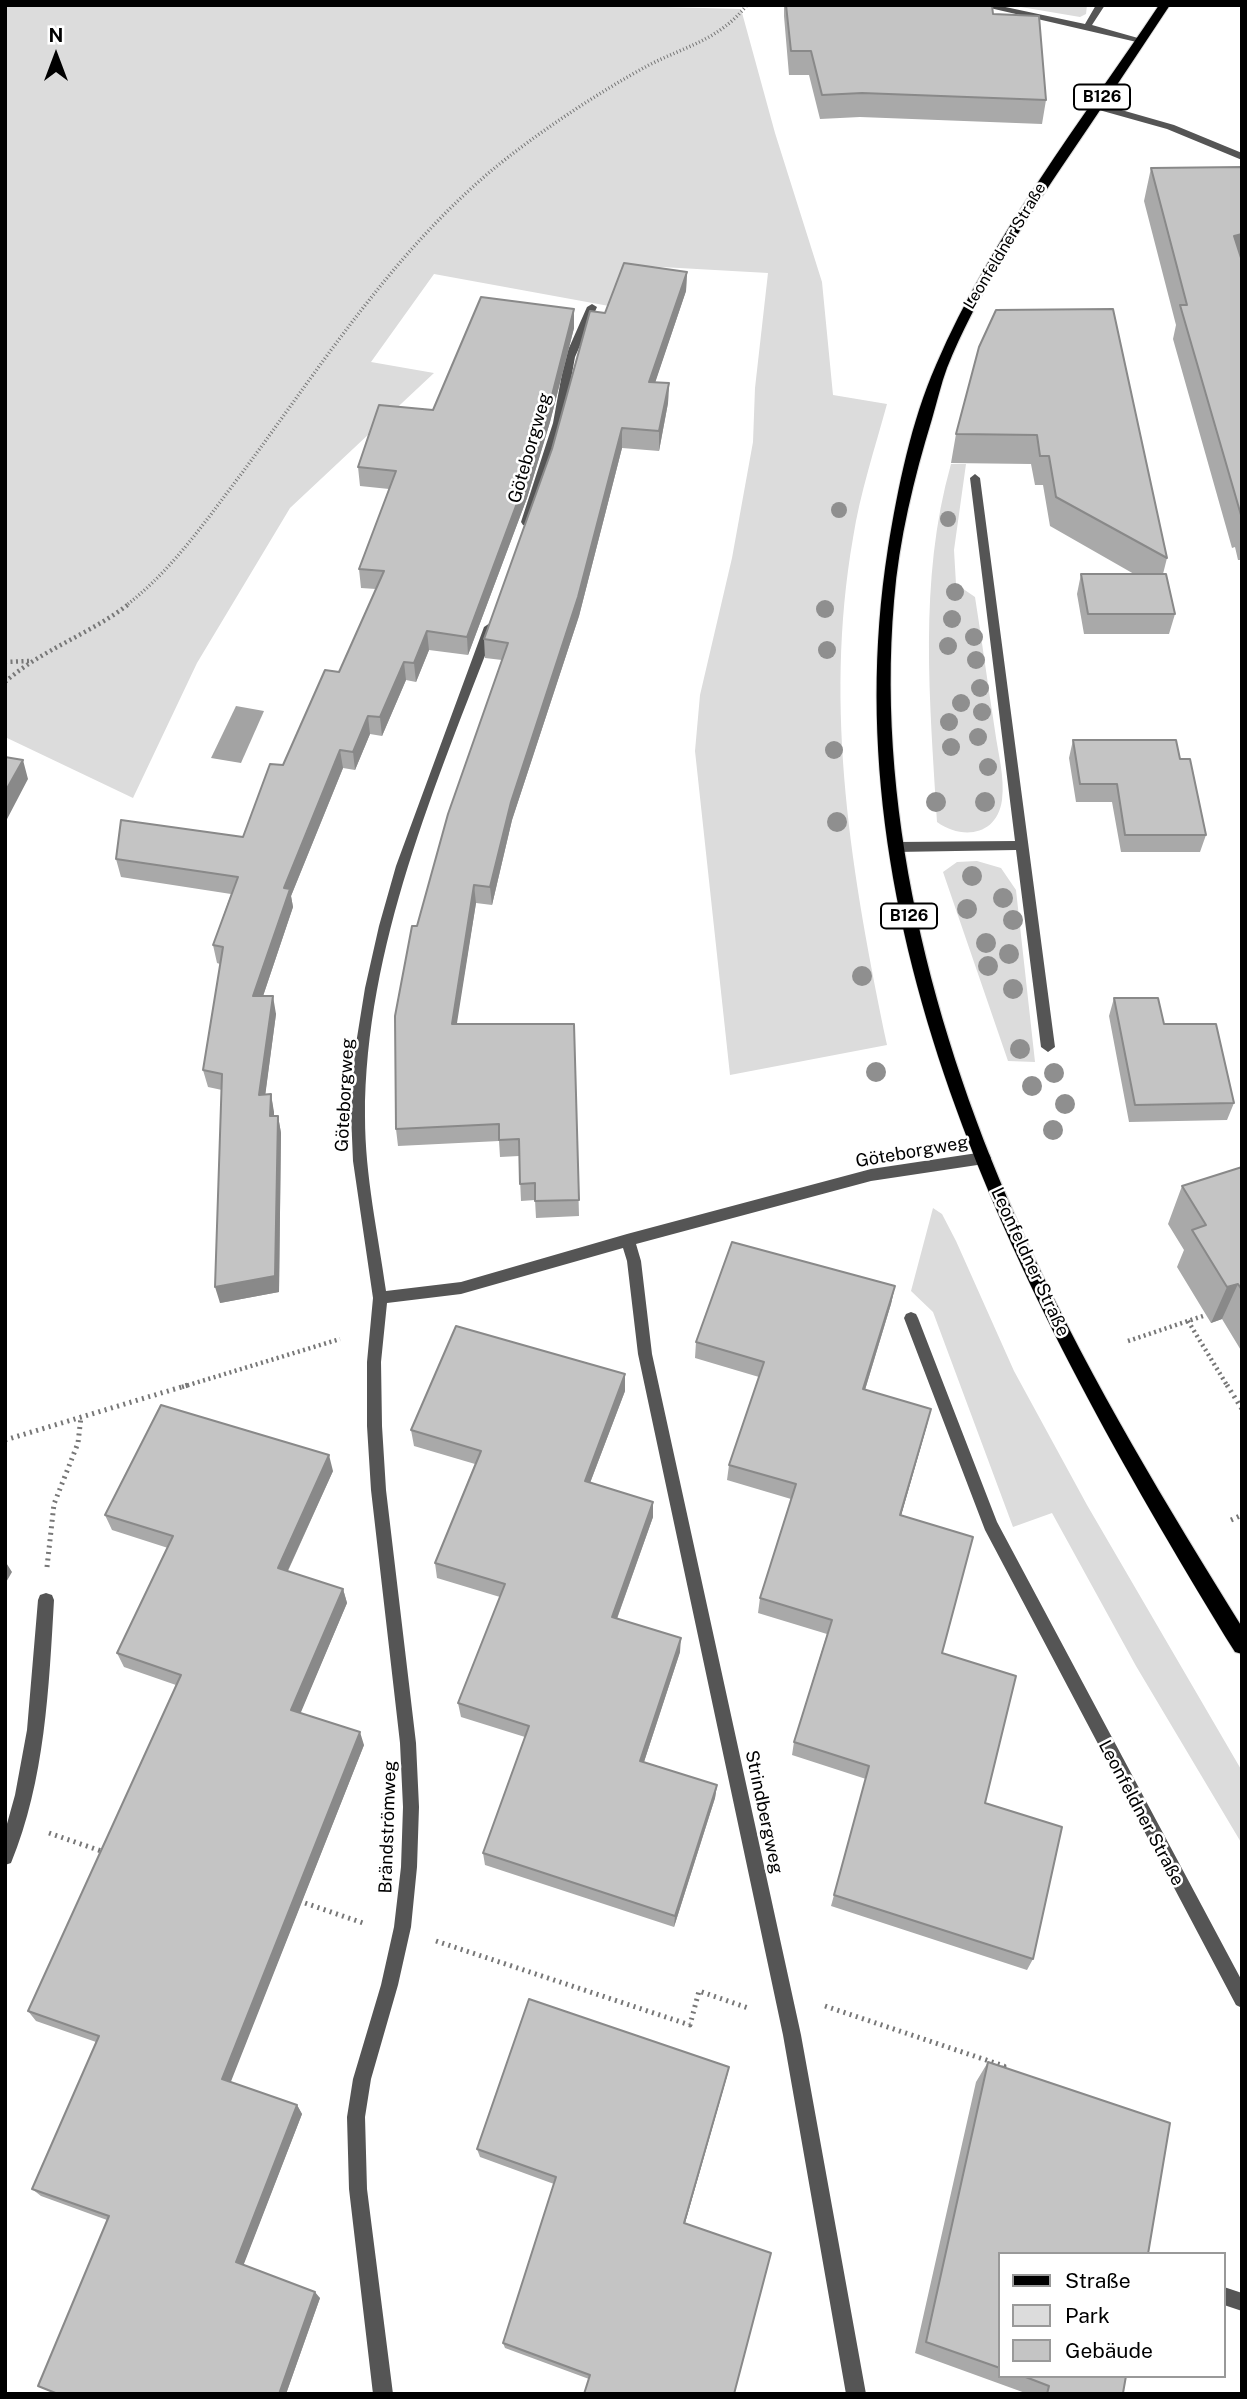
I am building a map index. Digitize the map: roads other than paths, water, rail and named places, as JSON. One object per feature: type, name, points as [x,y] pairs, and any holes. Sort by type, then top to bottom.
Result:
[{"type":"main road","name":"Leonfeldner Straße","points":[[1165,5],[976,290],[936,379],[906,471],[889,570],[883,633],[883,708],[896,847],[914,939],[936,1018],[984,1158],[1027,1260],[1075,1359],[1178,1542],[1242,1645]]},
{"type":"street","points":[[981,5],[1141,40]]},
{"type":"street","points":[[1087,27],[1101,5]]},
{"type":"street","points":[[1096,106],[1163,124],[1210,141],[1242,157]]},
{"type":"street","name":"Göteborgweg","points":[[520,541],[558,423],[570,357],[592,307]]},
{"type":"street","points":[[975,478],[1048,1047]]},
{"type":"street","name":"Göteborgweg","points":[[494,617],[394,888],[374,966],[358,1126],[363,1200],[380,1298],[461,1288],[627,1240],[872,1175],[984,1158]]},
{"type":"street","points":[[896,847],[1022,845]]},
{"type":"street","name":"Strindbergweg","points":[[627,1240],[634,1261],[645,1354],[786,2008],[856,2394]]},
{"type":"street","name":"Brändströmweg","points":[[380,1298],[374,1333],[376,1491],[410,1751],[410,1864],[401,1933],[356,2115],[356,2179],[383,2394]]},
{"type":"street","name":"Leonfeldner Straße","points":[[911,1318],[990,1525],[1242,1998]]},
{"type":"street","points":[[5,1857],[16,1822],[33,1741],[46,1600]]}]
